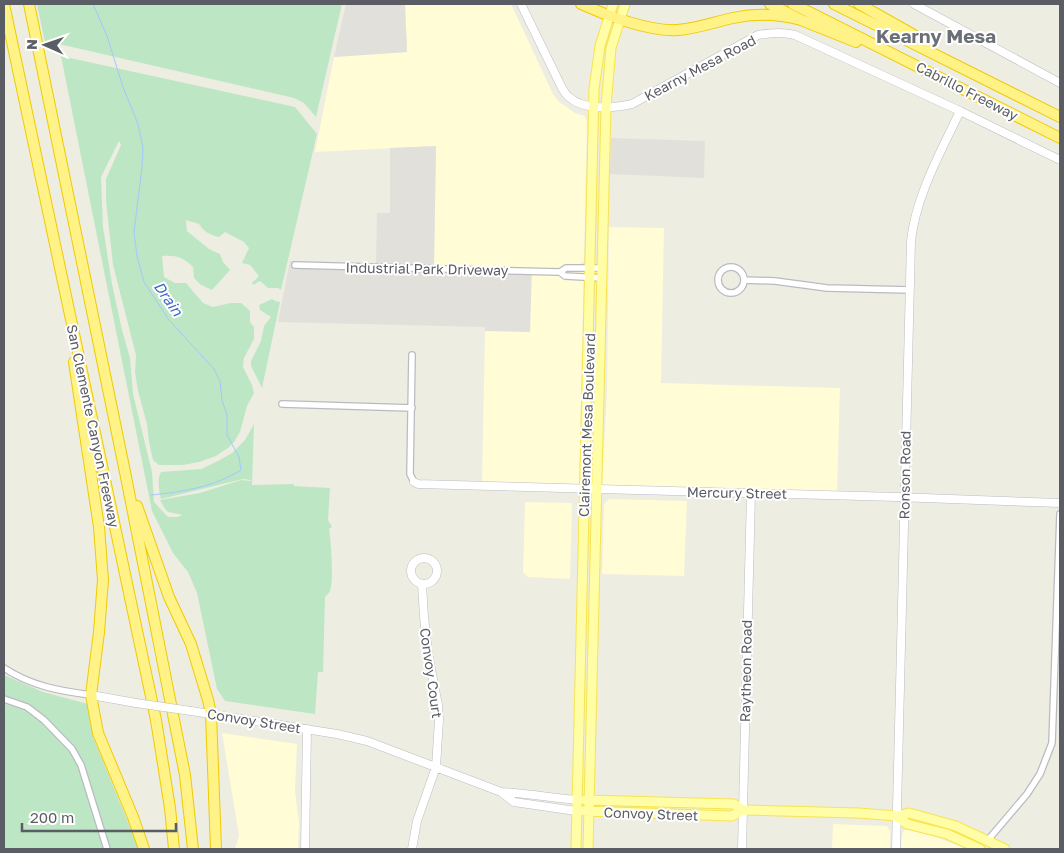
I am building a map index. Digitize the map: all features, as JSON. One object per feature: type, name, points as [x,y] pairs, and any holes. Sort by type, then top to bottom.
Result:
[{"type":"highway","name":"San Clemente Canyon Freeway","points":[[4,4],[156,720],[170,808],[174,849]]},
{"type":"highway","name":"San Clemente Canyon Freeway","points":[[29,4],[185,775],[193,849]]},
{"type":"highway","points":[[581,4],[614,17],[657,29],[675,31],[758,14],[783,15],[801,20]]},
{"type":"highway","points":[[770,4],[801,20],[931,73]]},
{"type":"highway","name":"Cabrillo Freeway","points":[[793,4],[1060,138]]},
{"type":"highway","name":"Cabrillo Freeway","points":[[834,4],[1060,117]]},
{"type":"highway","points":[[859,4],[914,35],[930,51]]},
{"type":"highway","points":[[62,277],[100,527],[103,572],[99,632],[91,695],[98,733],[133,817],[144,849]]},
{"type":"highway","points":[[125,472],[144,531],[169,597],[191,644],[208,700],[216,849]]},
{"type":"main road","name":"Clairemont Mesa Boulevard","points":[[588,849],[606,106],[607,73],[614,17],[613,4]]},
{"type":"main road","name":"Clairemont Mesa Boulevard","points":[[576,849],[594,106],[597,58],[614,17],[625,4]]},
{"type":"main road","name":"Convoy Street","points":[[577,800],[734,804],[743,810]]},
{"type":"main road","name":"Convoy Street","points":[[576,811],[732,816],[743,810],[858,813],[896,816],[909,813],[956,826],[984,846]]},
{"type":"main road","name":"Convoy Street","points":[[896,816],[907,824],[984,846],[1005,849]]},
{"type":"main road","points":[[984,846],[995,849]]},
{"type":"street","name":"Kearny Mesa Road","points":[[521,4],[565,93],[569,98],[577,102],[594,106],[632,104],[758,35],[775,32],[795,35],[960,110],[1060,160]]},
{"type":"street","points":[[914,4],[930,7],[1060,84]]},
{"type":"street","name":"Ronson Road","points":[[896,849],[911,241],[915,215],[922,194],[960,110]]},
{"type":"street","name":"Industrial Park Driveway","points":[[294,265],[560,272],[565,276],[602,273]]},
{"type":"street","points":[[730,267],[739,269],[743,274],[744,280],[743,286],[738,291],[730,293],[721,288],[718,280],[722,271],[730,267]]},
{"type":"street","name":"Industrial Park Driveway","points":[[591,273],[602,273]]},
{"type":"street","points":[[744,280],[775,280],[827,288],[910,290]]},
{"type":"street","points":[[412,355],[410,474],[414,482]]},
{"type":"street","points":[[282,404],[412,408]]},
{"type":"street","name":"Mercury Street","points":[[414,482],[418,484],[1060,503]]},
{"type":"street","name":"Raytheon Road","points":[[742,849],[751,494]]},
{"type":"street","points":[[984,846],[1032,787],[1045,764],[1052,742],[1060,514]]},
{"type":"street","name":"Convoy Court","points":[[412,849],[417,821],[436,767],[438,705],[428,653],[422,584]]},
{"type":"street","name":"Convoy Street","points":[[4,668],[28,682],[50,689],[307,729],[367,741],[501,792],[514,802],[576,811]]},
{"type":"street","points":[[4,699],[27,707],[44,720],[72,749],[81,765],[107,849]]},
{"type":"street","points":[[305,849],[307,729]]},
{"type":"street","name":"Convoy Street","points":[[501,792],[577,800]]},
{"type":"shaded area","points":[[346,4],[405,4],[407,52],[334,57]]},
{"type":"shaded area","points":[[405,4],[511,4],[553,94],[558,101],[575,113],[585,116],[587,121],[584,261],[580,264],[584,265],[579,486],[546,483],[482,482],[485,331],[530,331],[434,266],[436,146],[315,152],[334,57],[407,52]]},
{"type":"shaded area","points":[[611,138],[705,141],[704,178],[610,174]]},
{"type":"shaded area","points":[[436,146],[434,266],[532,268],[530,332],[485,331],[485,327],[278,322],[290,261],[376,265],[377,213],[390,213],[390,148]]},
{"type":"shaded area","points":[[609,227],[664,228],[661,383],[840,388],[837,492],[602,485],[607,392]]},
{"type":"shaded area","points":[[609,499],[687,501],[684,576],[602,574],[604,504]]},
{"type":"shaded area","points":[[525,502],[572,503],[570,579],[528,577],[523,572]]},
{"type":"shaded area","points":[[222,733],[297,744],[295,791],[299,824],[298,849],[235,849],[239,835]]},
{"type":"shaded area","points":[[833,824],[887,826],[890,831],[890,849],[832,849]]},
{"type":"shaded area","points":[[904,830],[936,837],[967,849],[901,849]]},
{"type":"green space","points":[[37,4],[342,4],[316,117],[304,103],[294,98],[59,44],[45,43]]},
{"type":"green space","points":[[61,56],[295,107],[317,134],[281,290],[278,288],[268,288],[260,281],[253,285],[252,283],[259,276],[250,265],[242,263],[249,248],[244,242],[225,232],[219,237],[213,235],[205,231],[199,224],[186,220],[187,231],[209,249],[220,254],[223,262],[230,270],[212,290],[201,285],[194,278],[193,267],[186,261],[175,256],[162,256],[164,277],[175,283],[186,283],[203,303],[213,307],[241,303],[250,311],[250,322],[254,327],[254,339],[244,358],[243,367],[254,393],[247,406],[240,432],[228,448],[216,456],[199,462],[183,465],[159,465],[153,460],[147,424],[138,391],[135,372],[136,355],[113,265],[106,201],[106,179],[121,145],[119,141],[101,177],[103,227],[112,284],[130,358],[133,394],[152,472],[154,502],[168,517],[178,517],[182,515],[167,511],[160,500],[200,493],[241,480],[251,481],[243,479],[161,499],[159,485],[161,472],[201,469],[232,453],[245,440],[254,424],[252,485],[294,484],[294,486],[330,488],[328,520],[332,527],[329,529],[332,578],[330,592],[325,597],[323,672],[318,672],[315,714],[225,701],[217,689],[197,593],[188,572],[173,553],[152,511]]},
{"type":"green space","points":[[272,299],[280,302],[262,388],[251,366],[251,361],[261,341],[264,326],[271,317],[260,310],[259,305]]},
{"type":"green space","points":[[4,675],[43,692],[88,704],[93,737],[139,849],[4,849]]},
{"type":"waterway","name":"Drain","points":[[93,4],[107,36],[123,87],[138,124],[143,148],[134,232],[137,256],[144,282],[169,320],[214,369],[220,381],[222,400],[227,415],[227,435],[239,457],[241,470],[209,485],[151,495]]},
{"type":"district","name":"Kearny Mesa","points":[[936,36]]}]
